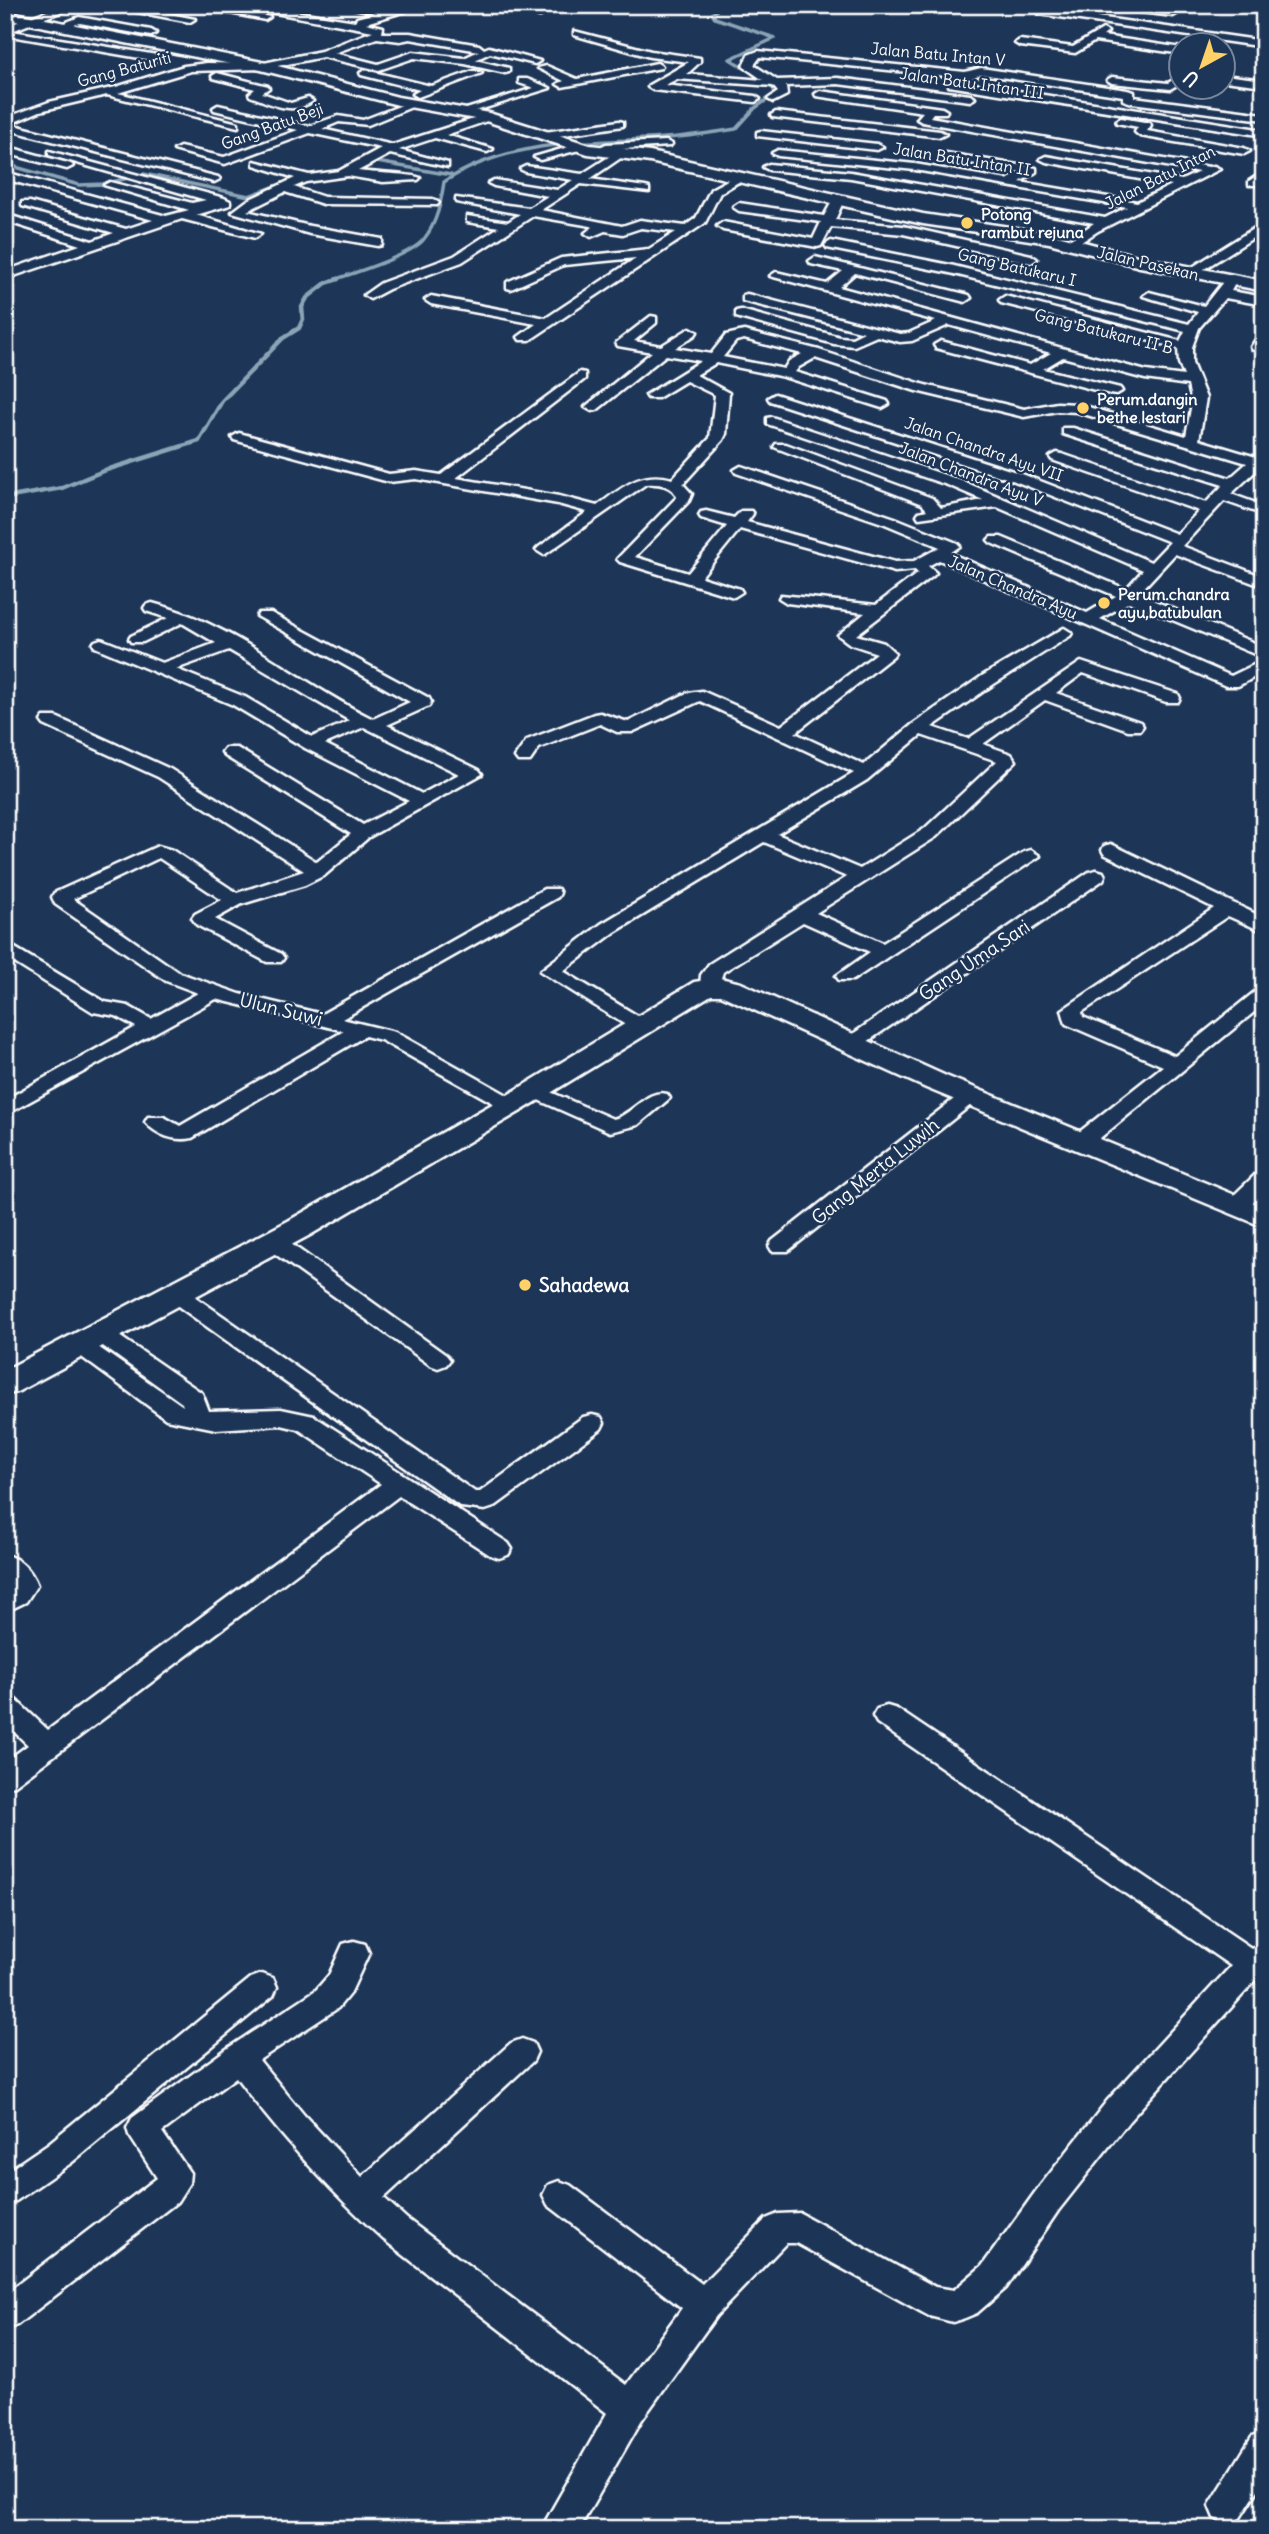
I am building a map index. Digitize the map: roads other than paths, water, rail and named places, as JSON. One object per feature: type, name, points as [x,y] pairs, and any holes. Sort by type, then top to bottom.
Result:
[{"type":"street","points":[[6,35],[34,20],[73,5]]},
{"type":"street","points":[[105,5],[190,19]]},
{"type":"street","points":[[193,5],[360,24],[378,33],[398,38],[410,36],[489,50],[539,64],[576,82]]},
{"type":"street","points":[[347,5],[386,13]]},
{"type":"street","points":[[360,24],[362,19],[408,5]]},
{"type":"street","points":[[500,5],[540,13]]},
{"type":"street","points":[[1122,8],[1174,13],[1220,26]]},
{"type":"street","points":[[125,28],[175,9]]},
{"type":"street","points":[[1042,12],[1168,33]]},
{"type":"street","points":[[1134,44],[1174,13]]},
{"type":"street","name":"Jalan Pasekan","points":[[5,15],[147,38],[398,101],[489,117],[587,149],[650,157],[947,224],[1036,236],[1189,273],[1228,287],[1264,286]]},
{"type":"street","points":[[1048,34],[1070,15]]},
{"type":"street","points":[[62,26],[79,20],[125,28],[147,38]]},
{"type":"street","points":[[378,33],[404,25],[448,30]]},
{"type":"street","points":[[598,30],[693,53],[694,65],[653,87],[755,99]]},
{"type":"street","points":[[1020,43],[1072,50],[1079,49],[1103,32]]},
{"type":"street","name":"Gang Baturiti","points":[[5,124],[38,108],[179,70],[199,66],[229,68],[305,58],[345,47],[378,33]]},
{"type":"street","points":[[578,33],[650,54],[695,61]]},
{"type":"street","points":[[6,35],[163,59]]},
{"type":"street","points":[[6,35],[95,56]]},
{"type":"street","points":[[120,51],[147,38]]},
{"type":"street","points":[[1093,38],[1168,49]]},
{"type":"street","points":[[1238,40],[1264,44]]},
{"type":"street","points":[[345,47],[364,51]]},
{"type":"street","points":[[464,61],[489,50]]},
{"type":"street","points":[[1238,52],[1264,56]]},
{"type":"street","name":"Jalan Batu Intan V","points":[[772,83],[748,66],[751,57],[767,53],[967,75],[976,71],[994,73],[1127,93],[1130,94],[1127,98],[1132,100],[1264,117]]},
{"type":"street","points":[[323,54],[379,67],[418,55],[505,70]]},
{"type":"street","points":[[383,55],[401,60]]},
{"type":"street","points":[[305,58],[431,89]]},
{"type":"street","points":[[972,60],[988,61],[991,66],[1168,85]]},
{"type":"street","points":[[462,112],[545,88],[657,66]]},
{"type":"street","points":[[179,70],[264,88],[254,94],[338,119]]},
{"type":"street","points":[[398,101],[477,73]]},
{"type":"street","points":[[444,74],[465,78]]},
{"type":"street","points":[[953,84],[967,75]]},
{"type":"street","name":"Jalan Batu Intan III","points":[[677,76],[772,83],[830,80],[902,88],[1142,124],[1146,125],[1140,132],[1144,134],[1233,159]]},
{"type":"street","points":[[882,77],[953,84],[1264,133]]},
{"type":"street","points":[[1238,80],[1264,83]]},
{"type":"street","points":[[523,81],[545,88]]},
{"type":"street","points":[[772,83],[784,91],[773,99]]},
{"type":"street","points":[[488,88],[513,96]]},
{"type":"street","points":[[104,92],[246,128],[266,122]]},
{"type":"street","points":[[820,94],[975,116]]},
{"type":"street","points":[[308,101],[269,111],[219,103],[266,122],[314,129],[444,165]]},
{"type":"street","name":"Gang Batu Beji","points":[[180,150],[225,161],[338,119],[364,123],[414,104]]},
{"type":"street","points":[[931,109],[922,119],[1014,134],[1233,159]]},
{"type":"street","points":[[776,115],[882,125],[993,142],[1003,142],[1014,134]]},
{"type":"street","points":[[258,163],[307,178],[331,177],[347,172],[390,149],[489,117]]},
{"type":"street","points":[[5,124],[214,179]]},
{"type":"street","points":[[545,135],[619,124]]},
{"type":"street","points":[[1025,125],[1060,132]]},
{"type":"street","points":[[761,134],[891,149]]},
{"type":"street","points":[[435,135],[487,149]]},
{"type":"street","name":"Jalan Batu Intan","points":[[1072,244],[1094,228],[1233,159],[1264,139]]},
{"type":"street","points":[[5,142],[219,198],[221,202]]},
{"type":"street","points":[[540,157],[624,144],[666,144]]},
{"type":"street","points":[[5,149],[100,176]]},
{"type":"street","points":[[370,295],[385,286],[451,262],[512,226],[622,153]]},
{"type":"street","name":"Jalan Batu Intan II","points":[[778,153],[871,161],[1011,182],[1139,206]]},
{"type":"street","points":[[931,154],[1032,170],[1011,182]]},
{"type":"street","points":[[1046,159],[1185,184]]},
{"type":"street","points":[[769,167],[851,175],[1107,222]]},
{"type":"street","points":[[526,169],[639,189],[623,197]]},
{"type":"street","points":[[347,172],[383,179],[414,178]]},
{"type":"street","points":[[1254,183],[1264,174]]},
{"type":"street","points":[[5,175],[166,220]]},
{"type":"street","points":[[307,178],[252,202],[238,212],[310,230],[378,242]]},
{"type":"street","points":[[526,337],[701,220],[715,191],[739,178]]},
{"type":"street","points":[[494,183],[560,194]]},
{"type":"street","points":[[110,186],[192,207],[221,202],[252,202]]},
{"type":"street","points":[[861,187],[1094,228]]},
{"type":"street","points":[[285,188],[323,200],[433,203]]},
{"type":"street","points":[[460,200],[623,230],[643,224],[687,230]]},
{"type":"street","points":[[723,226],[817,243],[838,201]]},
{"type":"street","points":[[5,275],[221,202]]},
{"type":"street","points":[[26,204],[126,233]]},
{"type":"street","points":[[739,207],[903,230],[1031,259]]},
{"type":"street","points":[[181,215],[255,234]]},
{"type":"street","points":[[5,217],[93,245]]},
{"type":"street","points":[[471,219],[512,226]]},
{"type":"street","points":[[1189,273],[1264,226]]},
{"type":"street","points":[[591,233],[603,227]]},
{"type":"street","name":"Gang Batukaru I","points":[[831,246],[950,269],[1193,329]]},
{"type":"street","points":[[511,285],[561,262],[653,253]]},
{"type":"street","points":[[815,261],[965,298]]},
{"type":"street","points":[[830,288],[853,269]]},
{"type":"street","points":[[776,276],[830,288],[1145,375],[1189,375]]},
{"type":"street","points":[[1192,441],[1199,397],[1189,375],[1185,346],[1193,329],[1228,287],[1264,301]]},
{"type":"street","points":[[1149,296],[1208,311]]},
{"type":"street","points":[[747,298],[906,339],[947,321]]},
{"type":"street","points":[[431,300],[548,321]]},
{"type":"street","points":[[1004,300],[1185,346]]},
{"type":"street","points":[[741,314],[839,341],[854,342],[877,331]]},
{"type":"street","points":[[651,320],[623,342],[787,374],[881,404]]},
{"type":"street","name":"Gang Batukaru II B","points":[[1013,326],[1189,375]]},
{"type":"street","points":[[444,480],[587,386],[663,351],[690,332]]},
{"type":"street","points":[[653,395],[714,359],[731,338],[744,335],[814,353],[932,391],[1019,412],[1057,407],[1078,408],[1261,461]]},
{"type":"street","points":[[941,345],[1115,391]]},
{"type":"street","points":[[787,374],[794,364],[814,353]]},
{"type":"street","points":[[1032,370],[1060,353]]},
{"type":"street","points":[[674,485],[719,434],[722,393],[687,376]]},
{"type":"street","points":[[587,386],[593,407]]},
{"type":"street","name":"Jalan Chandra Ayu VII","points":[[775,398],[1017,477],[1264,582]]},
{"type":"street","name":"Jalan Chandra Ayu V","points":[[772,421],[974,491],[1153,569]]},
{"type":"street","points":[[1068,431],[1231,484],[1264,511]]},
{"type":"street","points":[[239,437],[389,478],[415,475],[559,500],[599,511]]},
{"type":"street","points":[[781,447],[927,501],[938,513]]},
{"type":"street","points":[[1057,457],[1208,509]]},
{"type":"street","points":[[1088,619],[1128,596],[1231,484],[1261,461]]},
{"type":"street","points":[[706,515],[742,518],[889,571],[918,565],[952,546],[890,521],[741,470]]},
{"type":"street","points":[[544,550],[644,479],[652,478],[674,485],[683,491],[684,498],[625,559],[734,592]]},
{"type":"street","points":[[1231,484],[1264,482]]},
{"type":"street","points":[[927,501],[974,491]]},
{"type":"street","points":[[890,521],[1000,502]]},
{"type":"street","points":[[691,580],[706,558],[742,518]]},
{"type":"street","points":[[996,540],[1264,653]]},
{"type":"street","name":"Jalan Chandra Ayu","points":[[939,554],[1233,682],[1264,665]]},
{"type":"street","points":[[785,732],[887,653],[881,648],[853,640],[846,635],[928,573],[918,565]]},
{"type":"street","points":[[787,598],[881,610]]},
{"type":"street","points":[[152,608],[182,617],[231,643],[333,706],[473,774],[363,833],[318,870],[298,881],[235,900],[202,918],[274,958]]},
{"type":"street","points":[[265,616],[423,702],[311,744]]},
{"type":"street","points":[[137,639],[182,617]]},
{"type":"street","points":[[639,1025],[551,973],[554,967],[608,928],[866,772],[919,728],[988,680],[1064,633]]},
{"type":"street","points":[[162,669],[231,643]]},
{"type":"street","points":[[102,645],[239,701],[311,744],[422,801]]},
{"type":"street","points":[[971,746],[1081,667],[1172,698]]},
{"type":"street","points":[[1043,694],[1134,726]]},
{"type":"street","points":[[524,757],[533,744],[600,718],[623,728],[632,727],[696,696],[705,697],[785,732],[866,772]]},
{"type":"street","points":[[50,721],[164,773],[318,870]]},
{"type":"street","points":[[709,986],[711,975],[716,968],[930,833],[1007,761],[1006,758],[919,728]]},
{"type":"street","points":[[230,752],[363,833]]},
{"type":"street","points":[[764,835],[862,876]]},
{"type":"street","points":[[1111,850],[1264,926]]},
{"type":"street","name":"Ulun Suwi","points":[[235,900],[158,852],[61,897],[163,972],[214,992],[363,1029],[399,1041],[523,1098],[610,1126],[620,1126],[630,1121],[660,1098]]},
{"type":"street","points":[[846,976],[1031,856]]},
{"type":"street","name":"Gang Uma Sari","points":[[851,1044],[1096,876]]},
{"type":"street","points":[[325,1020],[551,893]]},
{"type":"street","points":[[1176,1064],[1073,1020],[1072,1010],[1227,908]]},
{"type":"street","points":[[801,914],[885,951]]},
{"type":"street","points":[[5,948],[100,1008],[121,1010],[149,1027]]},
{"type":"street","points":[[5,1384],[272,1241],[523,1098],[639,1025],[709,986],[731,989],[970,1096],[1264,1218]]},
{"type":"street","points":[[5,1109],[214,992]]},
{"type":"street","points":[[1081,1142],[1264,994]]},
{"type":"street","points":[[156,1122],[176,1133],[184,1133],[363,1029]]},
{"type":"street","name":"Gang Merta Luwih","points":[[780,1246],[970,1096]]},
{"type":"street","points":[[1237,1205],[1264,1179]]},
{"type":"street","points":[[272,1241],[438,1360]]},
{"type":"street","points":[[176,1294],[470,1501],[485,1501],[592,1423]]},
{"type":"street","points":[[91,1340],[175,1413],[227,1422],[281,1417],[305,1422],[499,1549]]},
{"type":"street","points":[[5,1777],[398,1485]]},
{"type":"street","points":[[5,1564],[20,1577],[24,1585],[17,1595],[5,1603]]},
{"type":"street","points":[[5,1706],[46,1745]]},
{"type":"street","points":[[559,2529],[629,2409],[704,2305],[778,2229],[800,2228],[929,2301],[953,2306],[965,2302],[994,2277],[1047,2201],[1118,2111],[1257,1959],[887,1716]]},
{"type":"street","points":[[5,2314],[166,2192],[173,2183],[174,2173],[145,2135],[143,2128],[239,2057],[327,1999],[340,1983],[354,1953]]},
{"type":"street","points":[[5,2191],[60,2152],[262,1987]]},
{"type":"street","points":[[360,2199],[522,2052]]},
{"type":"street","points":[[239,2057],[267,2095],[360,2199],[629,2409]]},
{"type":"street","points":[[559,2195],[704,2305]]},
{"type":"street","points":[[1227,2506],[1264,2449]]},
{"type":"waterway","points":[[333,280],[382,263],[418,245],[435,219],[444,182],[471,167],[527,149],[587,142],[678,137],[736,129],[755,108],[777,93],[767,82],[730,59],[775,38],[715,18],[713,13],[716,11],[710,5]]},
{"type":"waterway","points":[[5,164],[79,185],[104,184],[144,174],[249,196],[306,175],[335,172],[360,159],[451,175]]},
{"type":"waterway","points":[[5,498],[62,488],[103,471],[199,441],[222,401],[283,338],[299,328],[303,319],[302,307],[307,298],[326,283],[338,279]]},
{"type":"place","name":"Potong rambut rejuna","points":[[967,223]]},
{"type":"place","name":"Perum.dangin bethe lestari","points":[[1083,408]]},
{"type":"place","name":"Perum.chandra ayu,batubulan","points":[[1104,603]]},
{"type":"place","name":"Sahadewa","points":[[525,1285]]}]
